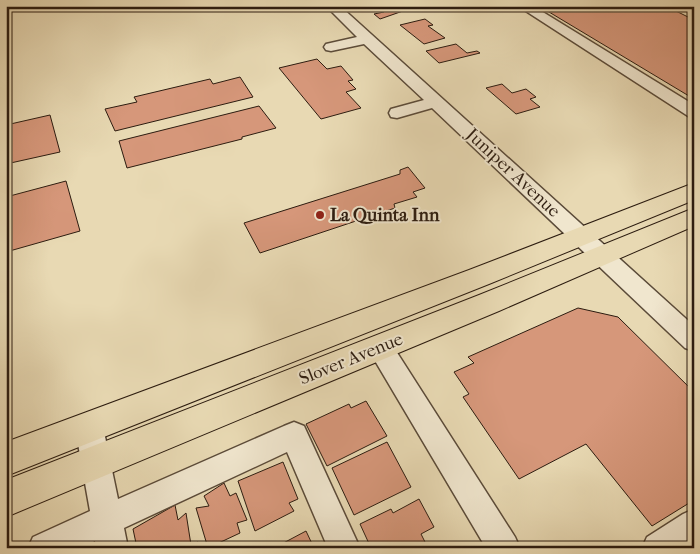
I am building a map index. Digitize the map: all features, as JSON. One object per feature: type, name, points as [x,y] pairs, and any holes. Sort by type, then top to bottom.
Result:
[{"type":"main road","name":"Slover Avenue","points":[[6,499],[380,347],[591,246],[694,191]]},
{"type":"main road","name":"Slover Avenue","points":[[6,459],[89,427],[591,246],[694,216]]},
{"type":"street","name":"Juniper Avenue","points":[[332,6],[694,341]]},
{"type":"street","points":[[524,6],[694,112]]},
{"type":"street","points":[[331,47],[367,38]]},
{"type":"street","points":[[397,113],[435,102]]},
{"type":"street","points":[[380,347],[504,548]]},
{"type":"street","points":[[89,427],[110,534]]},
{"type":"street","points":[[44,548],[110,534],[294,435],[344,548]]},
{"type":"street","points":[[658,548],[694,525]]},
{"type":"building","points":[[6,6],[36,6],[36,7],[6,11]]},
{"type":"building","points":[[377,6],[404,7],[399,8],[403,11],[380,19],[374,14],[384,12]]},
{"type":"building","points":[[539,6],[666,6],[694,20],[694,99]]},
{"type":"building","points":[[425,19],[433,25],[428,26],[445,38],[424,44],[400,25]]},
{"type":"building","points":[[456,44],[467,53],[477,51],[480,53],[439,63],[426,51]]},
{"type":"building","points":[[317,59],[327,69],[341,66],[353,80],[348,81],[356,89],[346,92],[361,108],[321,119],[279,68]]},
{"type":"building","points":[[240,77],[253,97],[115,131],[105,109],[137,102],[134,97],[210,79],[213,84]]},
{"type":"building","points":[[502,84],[512,93],[526,89],[536,97],[530,99],[540,107],[516,114],[486,88]]},
{"type":"building","points":[[259,106],[276,128],[242,137],[242,139],[127,168],[119,141]]},
{"type":"building","points":[[50,115],[60,152],[6,164],[6,125]]},
{"type":"building","name":"La Quinta Inn","points":[[408,167],[425,188],[413,192],[417,197],[394,204],[395,208],[260,253],[244,223],[400,174],[400,170]]},
{"type":"building","points":[[66,181],[80,231],[6,252],[6,197]]},
{"type":"building","points":[[578,308],[618,317],[694,392],[694,500],[652,526],[586,444],[519,479],[463,397],[469,394],[454,372],[474,363],[468,357]]},
{"type":"building","points":[[366,401],[387,436],[327,466],[306,424],[349,404],[351,408]]},
{"type":"building","points":[[387,442],[411,487],[354,515],[332,468]]},
{"type":"building","points":[[283,462],[298,499],[289,503],[294,511],[255,531],[238,481]]},
{"type":"building","points":[[224,483],[230,496],[236,493],[247,520],[237,523],[240,533],[208,548],[196,508],[209,506],[204,496]]},
{"type":"building","points":[[419,499],[434,527],[421,534],[427,546],[371,548],[360,524],[391,509],[393,513]]},
{"type":"building","points":[[175,505],[178,520],[186,513],[191,545],[198,542],[200,548],[137,548],[133,529]]},
{"type":"building","points":[[306,531],[314,548],[274,548]]},
{"type":"place","name":"La Quinta Inn","points":[[320,215]]}]
